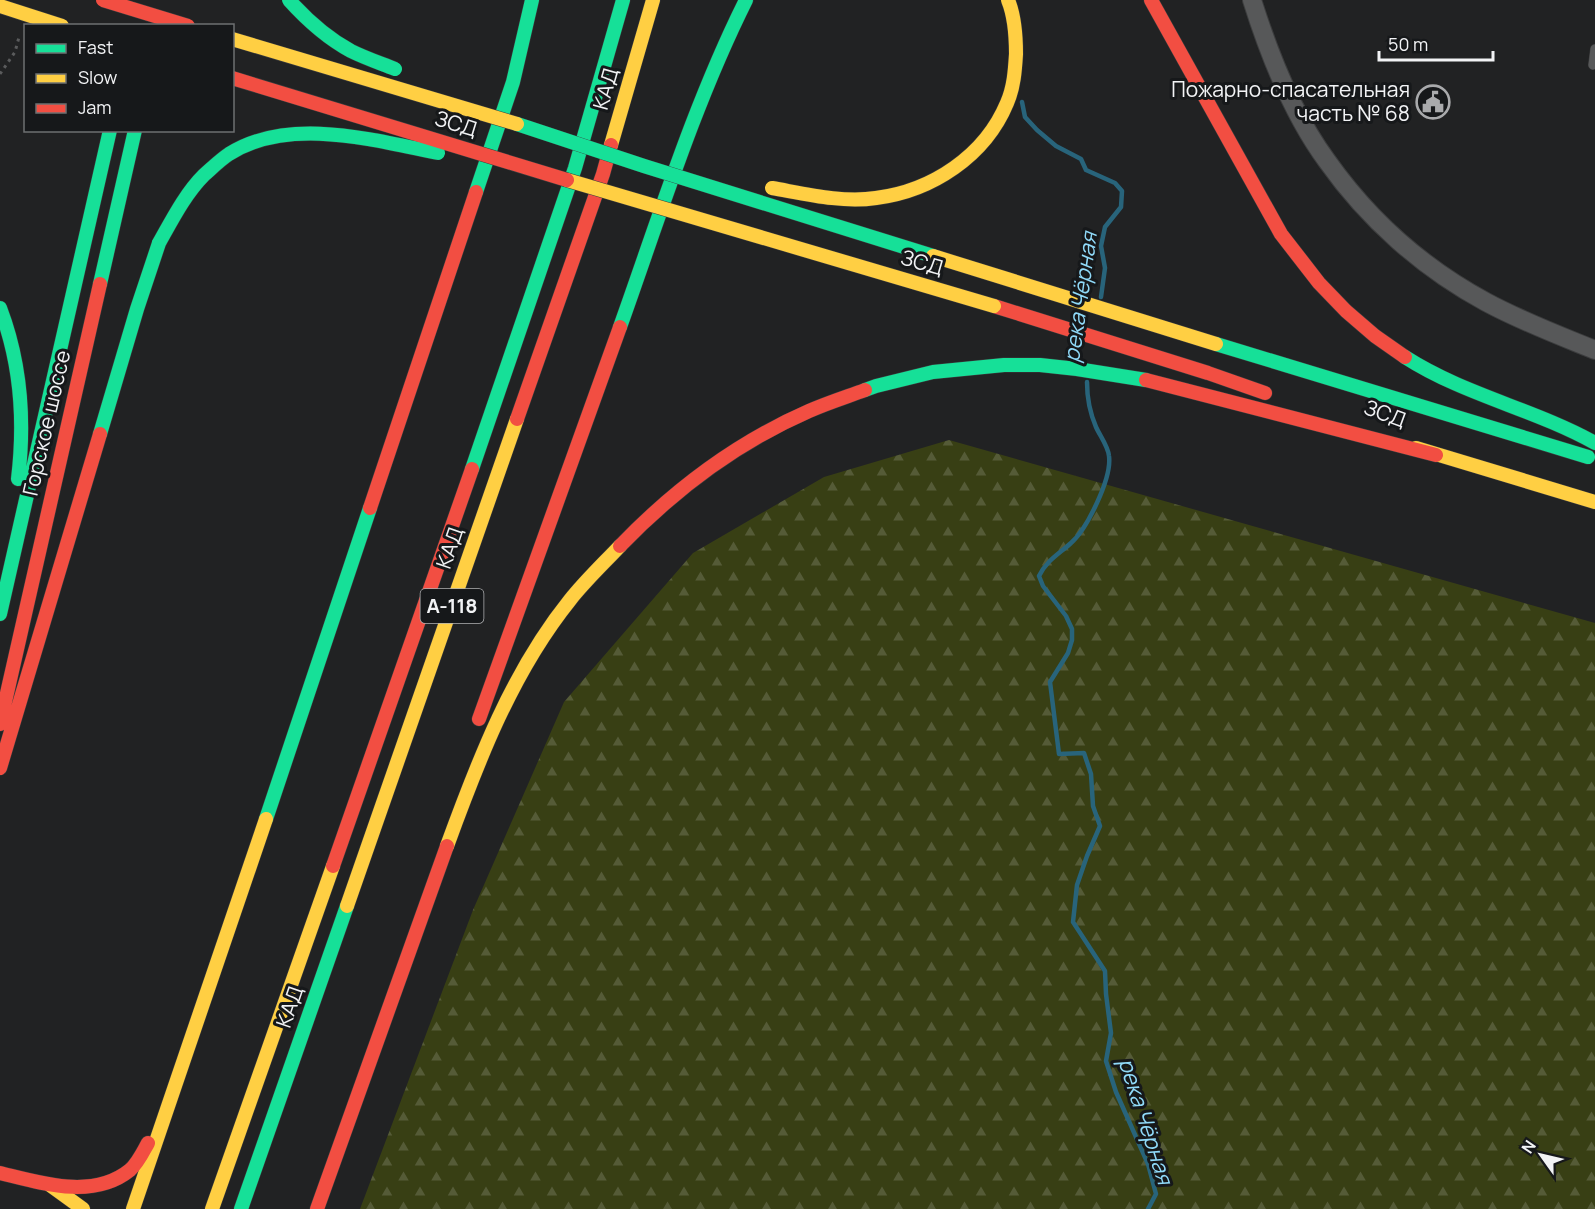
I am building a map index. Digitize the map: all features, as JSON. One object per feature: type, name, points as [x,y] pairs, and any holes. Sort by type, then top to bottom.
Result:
[{"type":"main road","points":[[103,0],[181,24]]},
{"type":"main road","points":[[134,24],[140,0]]},
{"type":"main road","points":[[289,0],[306,19],[350,51],[405,73]]},
{"type":"main road","points":[[513,82],[532,0]]},
{"type":"main road","points":[[132,1209],[539,0]]},
{"type":"main road","name":"КАД","points":[[212,1209],[446,545],[575,168],[623,0]]},
{"type":"main road","name":"КАД","points":[[241,1209],[603,174],[653,0]]},
{"type":"main road","points":[[473,735],[706,87],[746,0]]},
{"type":"main road","points":[[644,166],[822,197],[848,199],[877,198],[914,189],[930,182],[965,160],[986,140],[998,123],[1014,85],[1017,58],[1014,20],[1008,0]]},
{"type":"main road","points":[[1151,0],[1281,234],[1308,270],[1334,299],[1386,344],[1426,370],[1453,384],[1563,427],[1595,443]]},
{"type":"main road","points":[[159,24],[164,3]]},
{"type":"main road","points":[[0,6],[56,24]]},
{"type":"main road","name":"ЗСД","points":[[234,40],[556,136],[644,166],[1215,344],[1595,459]]},
{"type":"main road","name":"ЗСД","points":[[234,79],[994,306],[1208,373],[1273,396]]},
{"type":"main road","points":[[437,86],[556,136]]},
{"type":"main road","name":"Горское шоссе","points":[[0,612],[110,132]]},
{"type":"main road","name":"Горское шоссе","points":[[0,724],[135,132]]},
{"type":"main road","points":[[0,768],[137,309],[159,243],[190,191],[218,162],[236,150],[258,140],[288,133],[351,136],[544,173]]},
{"type":"main road","points":[[0,308],[11,341],[19,383],[21,424],[20,471],[0,612]]},
{"type":"main road","points":[[317,1209],[461,807],[479,760],[520,677],[548,630],[589,578],[653,514],[725,458],[765,433],[809,411],[876,386],[933,372],[1004,365],[1040,365],[1143,379],[1436,455]]},
{"type":"main road","name":"ЗСД","points":[[1306,408],[1436,455],[1595,502]]},
{"type":"main road","points":[[371,1017],[449,803]]},
{"type":"main road","points":[[0,1173],[50,1185],[84,1186],[110,1182],[131,1170],[142,1156],[168,1106]]},
{"type":"main road","points":[[50,1185],[84,1209]]},
{"type":"street","points":[[1252,0],[1262,30],[1296,110],[1326,160],[1362,206],[1394,237],[1455,284],[1521,319],[1595,350]]},
{"type":"lane","points":[[1593,65],[1595,49]]},
{"type":"path","points":[[0,74],[15,52],[20,31]]},
{"type":"green space","points":[[949,440],[1595,623],[1595,1209],[360,1209],[473,910],[564,702],[693,553],[824,477]]},
{"type":"waterway","name":"река Чёрная","points":[[1022,102],[1025,117],[1037,130],[1056,146],[1081,159],[1086,170],[1115,183],[1122,191],[1121,207],[1105,227],[1101,246],[1105,268],[1101,297]]},
{"type":"waterway","name":"река Чёрная","points":[[1087,382],[1092,416],[1109,456],[1107,477],[1084,527],[1071,543],[1049,562],[1039,576],[1043,586],[1066,616],[1072,629],[1072,640],[1068,653],[1050,682],[1059,754],[1084,753],[1091,774],[1093,806],[1100,826],[1077,885],[1073,922],[1105,971],[1111,1033],[1106,1061],[1116,1092],[1148,1164],[1156,1194],[1148,1209]]},
{"type":"traffic: fast","points":[[289,0],[303,15],[342,46],[395,69]]},
{"type":"traffic: fast","points":[[476,192],[513,82],[532,0]]},
{"type":"traffic: fast","points":[[472,469],[575,168],[623,0]]},
{"type":"traffic: fast","points":[[620,327],[694,120],[727,39],[746,0]]},
{"type":"traffic: fast","points":[[517,124],[933,256]]},
{"type":"traffic: fast","points":[[0,614],[110,132]]},
{"type":"traffic: fast","points":[[100,284],[135,132]]},
{"type":"traffic: fast","points":[[159,243],[197,182],[229,154],[253,143],[278,136],[332,134],[438,153]]},
{"type":"traffic: fast","points":[[100,434],[159,243]]},
{"type":"traffic: fast","points":[[0,308],[13,350],[20,392],[21,436],[18,479]]},
{"type":"traffic: fast","points":[[1216,344],[1588,457]]},
{"type":"traffic: fast","points":[[1405,357],[1451,382],[1572,431],[1595,443]]},
{"type":"traffic: fast","points":[[865,390],[933,372],[1004,365],[1040,365],[1146,380]]},
{"type":"traffic: fast","points":[[266,819],[370,508]]},
{"type":"traffic: fast","points":[[241,1209],[347,906]]},
{"type":"traffic: slow","points":[[611,145],[653,0]]},
{"type":"traffic: slow","points":[[772,188],[837,199],[876,198],[917,188],[936,179],[971,155],[997,122],[1007,103],[1014,78],[1015,33],[1008,0]]},
{"type":"traffic: slow","points":[[0,6],[56,24]]},
{"type":"traffic: slow","points":[[234,40],[517,124]]},
{"type":"traffic: slow","points":[[567,180],[994,306]]},
{"type":"traffic: slow","points":[[933,256],[1216,344]]},
{"type":"traffic: slow","points":[[347,906],[517,419]]},
{"type":"traffic: slow","points":[[1416,448],[1595,502]]},
{"type":"traffic: slow","points":[[447,846],[498,718],[531,657],[570,600],[620,546]]},
{"type":"traffic: slow","points":[[133,1209],[266,819]]},
{"type":"traffic: slow","points":[[212,1209],[333,866]]},
{"type":"traffic: slow","points":[[50,1185],[83,1209]]},
{"type":"traffic: jam","points":[[103,0],[181,24]]},
{"type":"traffic: jam","points":[[1151,0],[1281,234],[1319,283],[1346,311],[1375,336],[1405,357]]},
{"type":"traffic: jam","points":[[234,79],[567,180]]},
{"type":"traffic: jam","points":[[517,419],[603,174],[611,145]]},
{"type":"traffic: jam","points":[[370,508],[476,192]]},
{"type":"traffic: jam","points":[[0,724],[100,284]]},
{"type":"traffic: jam","points":[[994,306],[1265,393]]},
{"type":"traffic: jam","points":[[479,719],[620,327]]},
{"type":"traffic: jam","points":[[1146,380],[1436,455]]},
{"type":"traffic: jam","points":[[620,546],[684,487],[757,437],[809,411],[865,390]]},
{"type":"traffic: jam","points":[[0,768],[100,434]]},
{"type":"traffic: jam","points":[[333,866],[472,469]]},
{"type":"traffic: jam","points":[[317,1209],[447,846]]},
{"type":"traffic: jam","points":[[0,1173],[49,1184],[83,1187],[100,1185],[130,1170],[148,1143]]},
{"type":"place","name":"Пожарно-спасательная часть № 68","points":[[1433,102]]}]
